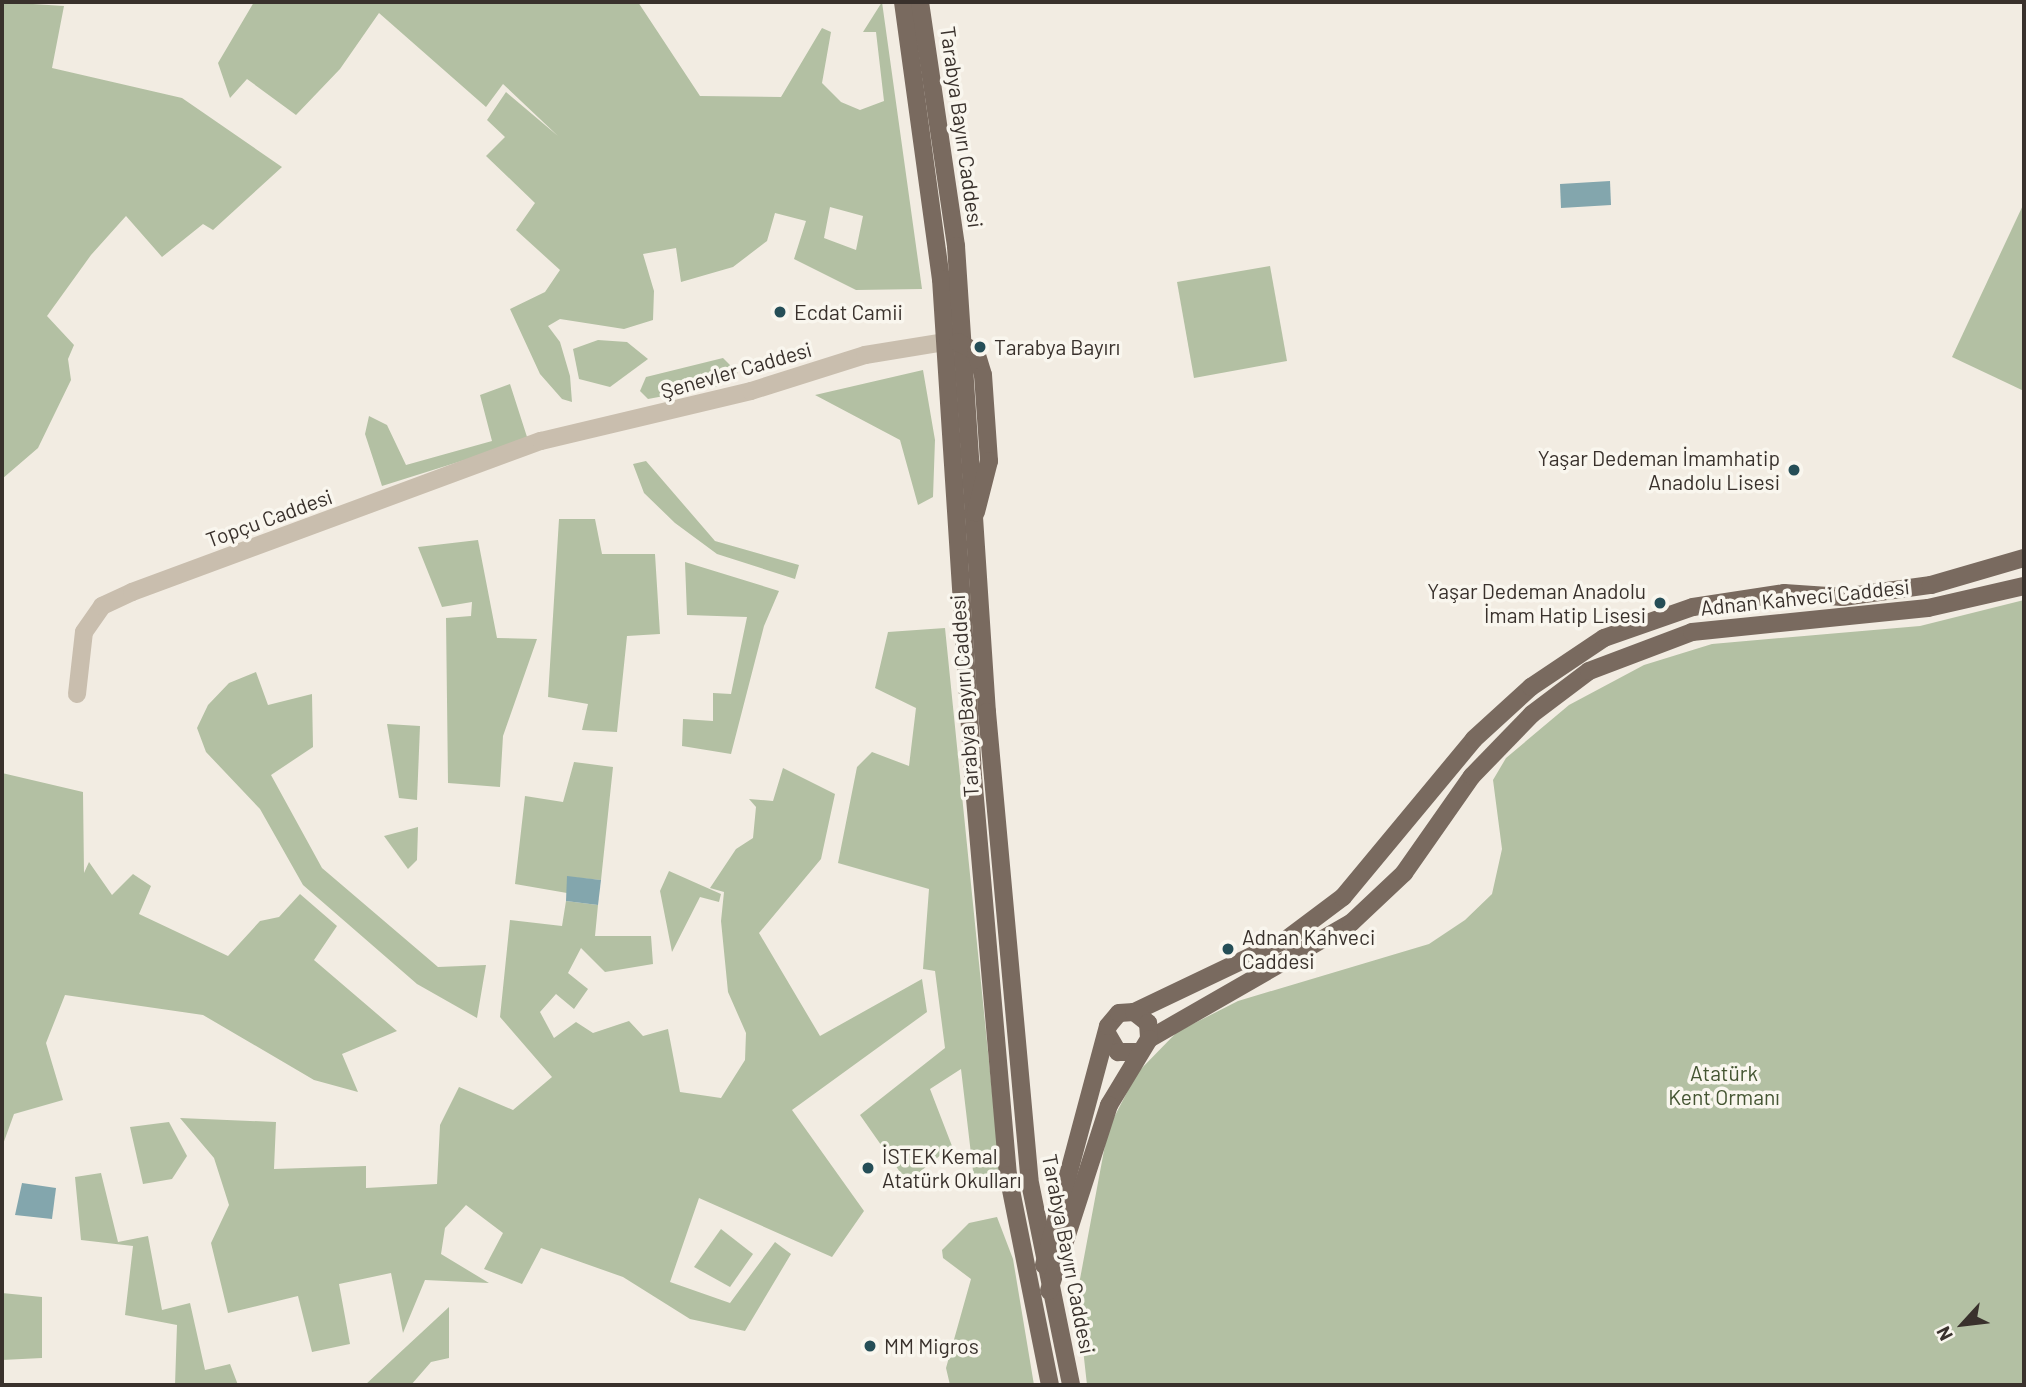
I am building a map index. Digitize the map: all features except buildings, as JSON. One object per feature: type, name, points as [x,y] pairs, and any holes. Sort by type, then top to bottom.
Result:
[{"type":"main road","name":"Tarabya Bayırı Caddesi","points":[[903,2],[928,156],[944,341],[986,940],[1008,1175],[1050,1385]]},
{"type":"main road","name":"Tarabya Bayırı Caddesi","points":[[920,2],[944,144],[963,343],[979,357],[986,410],[988,481],[975,516],[992,785],[1032,1196],[1044,1267],[1071,1385]]},
{"type":"main road","points":[[944,341],[963,343]]},
{"type":"main road","name":"Adnan Kahveci Caddesi","points":[[1135,1012],[1287,939],[1343,897],[1475,739],[1531,687],[1604,638],[1693,607],[1784,593],[1843,597],[1931,585],[2024,558]]},
{"type":"main road","name":"Adnan Kahveci Caddesi","points":[[1144,1046],[1351,923],[1404,873],[1472,776],[1532,714],[1588,671],[1692,632],[1928,608],[2024,586]]},
{"type":"main road","points":[[1030,1295],[1044,1267],[1113,1018],[1135,1012],[1148,1023],[1144,1046],[1109,1105],[1049,1290]]},
{"type":"main road","points":[[1108,1035],[1118,1052],[1144,1046]]},
{"type":"main road","points":[[1032,1196],[1049,1209],[1063,1197]]},
{"type":"street","name":"Şenevler Caddesi","points":[[541,441],[751,391],[865,355],[944,341]]},
{"type":"street","name":"Topçu Caddesi","points":[[77,694],[85,632],[102,606],[541,441]]},
{"type":"green space","points":[[2,2],[64,6],[52,68],[182,98],[282,167],[213,230],[203,224],[162,257],[126,216],[91,255],[47,316],[74,345],[68,359],[71,380],[38,448],[2,479]]},
{"type":"green space","points":[[254,2],[638,2],[700,96],[781,97],[822,28],[831,32],[822,83],[841,102],[860,110],[884,101],[876,32],[863,32],[882,2],[922,289],[856,290],[794,259],[806,221],[775,213],[767,241],[733,267],[681,282],[676,248],[643,254],[654,291],[653,320],[624,329],[560,319],[548,326],[560,342],[570,376],[572,402],[562,399],[540,374],[510,309],[545,292],[560,270],[516,230],[535,203],[486,156],[505,137],[487,120],[506,92],[558,136],[503,84],[486,107],[379,13],[340,69],[296,115],[247,79],[230,98],[218,63]],"holes":[[[830,207],[863,216],[856,250],[824,238]]]},
{"type":"green space","points":[[2024,203],[2024,391],[1952,357]]},
{"type":"green space","points":[[1270,266],[1287,361],[1194,378],[1177,282]]},
{"type":"green space","points":[[598,340],[627,342],[648,359],[610,387],[579,379],[573,349]]},
{"type":"green space","points":[[723,358],[738,373],[718,386],[648,399],[640,391],[646,377]]},
{"type":"green space","points":[[923,370],[935,440],[933,497],[918,505],[900,440],[815,395]]},
{"type":"green space","points":[[510,384],[528,440],[382,486],[365,434],[369,416],[387,425],[406,465],[492,441],[480,395]]},
{"type":"green space","points":[[646,461],[715,541],[799,565],[795,579],[717,554],[675,523],[644,493],[633,464]]},
{"type":"green space","points":[[559,519],[595,519],[602,554],[655,554],[660,634],[627,636],[617,732],[582,730],[588,704],[548,697]]},
{"type":"green space","points":[[478,540],[497,638],[537,639],[503,736],[500,787],[448,783],[446,618],[471,616],[472,602],[442,607],[418,547]]},
{"type":"green space","points":[[685,562],[779,591],[764,626],[731,754],[682,746],[683,719],[713,721],[713,693],[731,694],[747,617],[687,615]]},
{"type":"green space","name":"Atatürk Kent Ormanı","points":[[2024,600],[2024,1385],[1087,1385],[1077,1295],[1108,1129],[1137,1073],[1177,1032],[1238,1001],[1429,944],[1465,920],[1492,894],[1502,849],[1493,780],[1506,758],[1569,705],[1644,665],[1712,644],[1920,626]]},
{"type":"green space","points":[[945,628],[1001,1180],[975,1188],[961,1069],[930,1089],[952,1146],[907,1182],[860,1115],[945,1048],[935,971],[923,969],[929,889],[838,863],[857,767],[872,752],[909,766],[916,708],[875,688],[888,632]]},
{"type":"green space","points":[[256,672],[268,705],[312,694],[313,747],[271,775],[322,868],[438,967],[486,965],[477,1018],[417,984],[303,885],[260,809],[206,752],[197,728],[208,705],[229,683]]},
{"type":"green space","points":[[387,724],[420,726],[417,800],[399,798]]},
{"type":"green space","points":[[574,762],[613,767],[601,880],[568,877],[567,893],[515,884],[525,796],[563,802]]},
{"type":"green space","points":[[783,768],[835,794],[821,859],[759,933],[820,1036],[922,979],[927,1012],[792,1110],[864,1211],[832,1257],[699,1198],[670,1282],[730,1303],[775,1242],[791,1254],[745,1331],[690,1319],[623,1277],[541,1248],[522,1284],[484,1269],[503,1233],[466,1205],[445,1228],[441,1254],[489,1283],[425,1280],[403,1333],[391,1273],[339,1284],[350,1344],[312,1352],[298,1296],[228,1313],[211,1243],[229,1205],[214,1158],[180,1118],[276,1122],[274,1169],[366,1166],[366,1188],[437,1184],[440,1125],[459,1087],[513,1110],[552,1077],[500,1017],[510,920],[562,926],[566,901],[598,905],[595,936],[651,936],[653,964],[605,972],[581,948],[568,973],[588,989],[574,1009],[556,994],[540,1012],[554,1038],[576,1022],[593,1033],[629,1021],[643,1036],[668,1029],[680,1092],[721,1098],[745,1060],[746,1033],[728,992],[721,921],[724,892],[710,888],[736,849],[753,838],[756,807],[749,799],[773,801]]},
{"type":"green space","points":[[2,773],[83,792],[84,873],[89,862],[112,895],[133,874],[151,886],[139,914],[228,956],[260,921],[279,917],[300,894],[337,926],[314,960],[397,1031],[342,1054],[358,1092],[314,1080],[203,1015],[65,995],[46,1043],[63,1100],[14,1114],[2,1147]]},
{"type":"green space","points":[[418,827],[417,860],[408,869],[384,836]]},
{"type":"green space","points":[[669,871],[721,894],[719,902],[700,897],[672,952],[660,891]]},
{"type":"green space","points":[[169,1122],[187,1156],[172,1179],[143,1184],[130,1127]]},
{"type":"green space","points":[[101,1173],[118,1242],[148,1236],[162,1310],[190,1303],[205,1370],[230,1364],[238,1385],[175,1385],[177,1325],[125,1315],[133,1246],[81,1240],[75,1177]]},
{"type":"green space","points":[[997,1217],[1013,1259],[1034,1385],[950,1385],[946,1368],[971,1279],[943,1258],[942,1250],[969,1223]]},
{"type":"green space","points":[[721,1229],[753,1254],[730,1287],[694,1267]]},
{"type":"green space","points":[[2,1293],[42,1297],[42,1358],[2,1360]]},
{"type":"green space","points":[[449,1307],[449,1358],[431,1362],[411,1385],[365,1385]]},
{"type":"water","points":[[1610,181],[1611,205],[1561,208],[1560,184]]},
{"type":"water","points":[[567,876],[601,880],[598,905],[566,901]]},
{"type":"water","points":[[22,1183],[56,1188],[52,1219],[15,1215]]},
{"type":"place","name":"Ecdat Camii","points":[[780,312]]},
{"type":"place","name":"Tarabya Bayırı","points":[[980,347]]},
{"type":"place","name":"Yaşar Dedeman İmamhatip Anadolu Lisesi","points":[[1794,470]]},
{"type":"place","name":"Yaşar Dedeman Anadolu İmam Hatip Lisesi","points":[[1660,603]]},
{"type":"place","name":"Adnan Kahveci Caddesi","points":[[1228,949]]},
{"type":"place","name":"İSTEK Kemal Atatürk Okulları","points":[[868,1168]]},
{"type":"place","name":"MM Migros","points":[[870,1346]]}]
